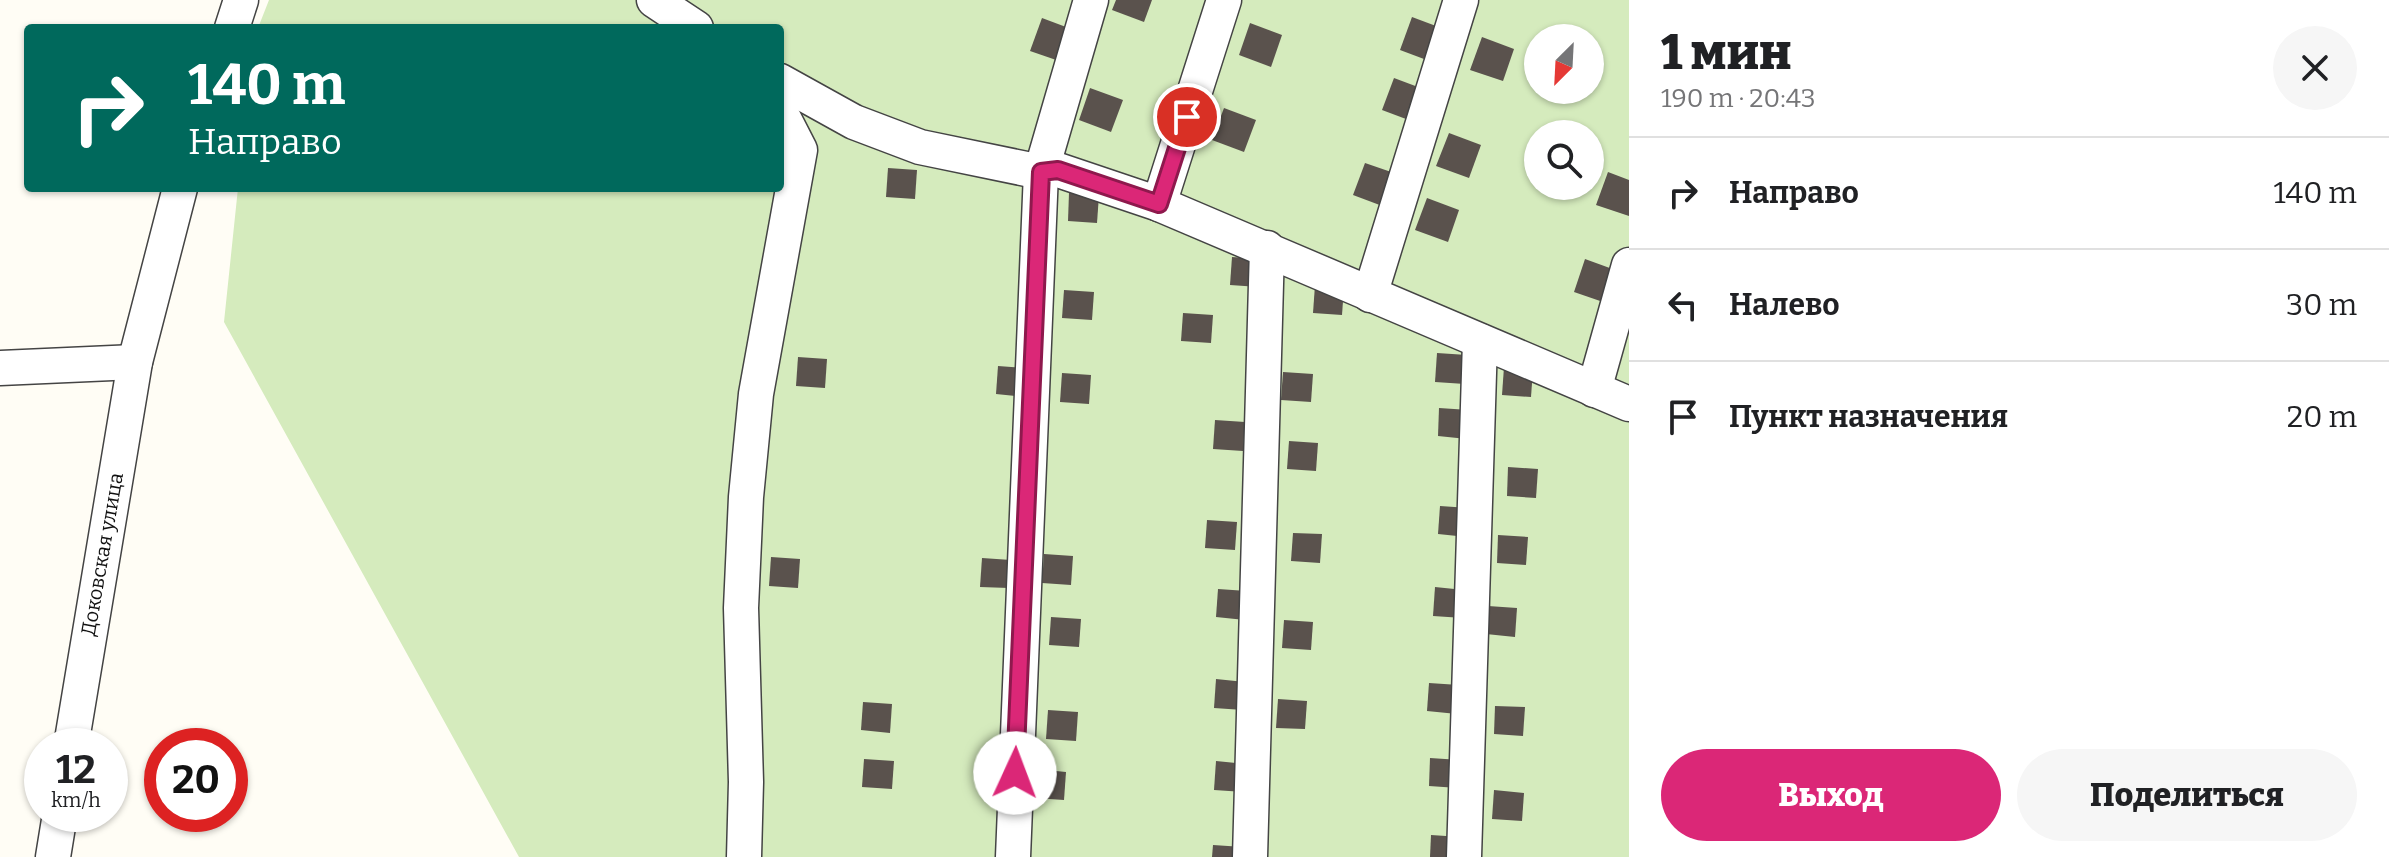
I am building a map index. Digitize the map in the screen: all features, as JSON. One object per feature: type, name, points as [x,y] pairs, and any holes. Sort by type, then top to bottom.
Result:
[{"type":"street","points":[[233,24],[241,0]]},
{"type":"street","points":[[654,0],[690,24]]},
{"type":"street","points":[[1013,857],[1041,172],[1091,0]]},
{"type":"street","points":[[1159,204],[1224,0]]},
{"type":"street","points":[[1370,295],[1461,0]]},
{"type":"street","points":[[784,83],[854,122],[920,147],[1041,172],[1058,170],[1159,204],[1629,404]]},
{"type":"street","points":[[744,857],[746,782],[741,608],[746,497],[756,394],[800,150],[784,119]]},
{"type":"street","name":"Доковская улица","points":[[74,728],[135,362],[179,192]]},
{"type":"street","points":[[1250,857],[1267,248]]},
{"type":"street","points":[[1594,390],[1629,265]]},
{"type":"street","points":[[1464,857],[1480,341]]},
{"type":"street","points":[[0,368],[135,362]]},
{"type":"street","points":[[53,857],[57,832]]},
{"type":"green space","points":[[269,0],[1629,0],[1629,857],[519,857],[224,322],[238,192],[784,192],[784,24],[260,24]]},
{"type":"building","points":[[1116,0],[1152,0],[1144,22],[1112,10]]},
{"type":"building","points":[[1412,17],[1444,29],[1432,62],[1400,50]]},
{"type":"building","points":[[1042,18],[1074,30],[1062,62],[1030,51]]},
{"type":"building","points":[[1250,23],[1282,35],[1271,67],[1239,55]]},
{"type":"building","points":[[1482,37],[1514,49],[1503,81],[1470,70]]},
{"type":"building","points":[[1394,78],[1426,90],[1414,122],[1382,110]]},
{"type":"building","points":[[1090,88],[1123,100],[1111,132],[1079,120]]},
{"type":"building","points":[[1224,108],[1256,120],[1244,152],[1212,140]]},
{"type":"building","points":[[1449,133],[1481,145],[1469,178],[1436,166]]},
{"type":"building","points":[[1365,163],[1397,174],[1385,207],[1353,195]]},
{"type":"building","points":[[888,168],[917,170],[915,199],[886,197]]},
{"type":"building","points":[[1608,172],[1629,180],[1629,216],[1596,205],[1598,200],[1604,200],[1604,183]]},
{"type":"building","points":[[1069,193],[1099,195],[1097,223],[1068,221]]},
{"type":"building","points":[[1427,198],[1459,210],[1448,242],[1415,230]]},
{"type":"building","points":[[1232,257],[1261,259],[1259,287],[1230,285]]},
{"type":"building","points":[[1585,259],[1618,271],[1606,303],[1574,292]]},
{"type":"building","points":[[1315,285],[1344,287],[1342,315],[1313,313]]},
{"type":"building","points":[[1064,290],[1094,292],[1092,320],[1062,318]]},
{"type":"building","points":[[1183,313],[1213,315],[1211,343],[1181,341]]},
{"type":"building","points":[[1437,353],[1467,355],[1465,384],[1435,382]]},
{"type":"building","points":[[798,357],[827,359],[825,388],[796,386]]},
{"type":"building","points":[[998,366],[1027,368],[1025,397],[996,394]]},
{"type":"building","points":[[1504,367],[1533,369],[1531,397],[1502,395]]},
{"type":"building","points":[[1283,372],[1313,374],[1311,402],[1281,400]]},
{"type":"building","points":[[1062,373],[1091,375],[1089,404],[1060,402]]},
{"type":"building","points":[[1439,408],[1469,410],[1467,439],[1438,436]]},
{"type":"building","points":[[1215,420],[1245,422],[1243,451],[1213,449]]},
{"type":"building","points":[[1289,441],[1318,443],[1316,471],[1287,469]]},
{"type":"building","points":[[1508,467],[1538,469],[1536,498],[1507,496]]},
{"type":"building","points":[[1440,506],[1469,508],[1467,537],[1438,534]]},
{"type":"building","points":[[1207,520],[1237,522],[1235,550],[1205,548]]},
{"type":"building","points":[[1293,533],[1322,534],[1320,563],[1291,561]]},
{"type":"building","points":[[1498,535],[1528,537],[1526,565],[1497,563]]},
{"type":"building","points":[[1044,554],[1073,556],[1071,585],[1042,583]]},
{"type":"building","points":[[771,557],[800,559],[798,588],[769,586]]},
{"type":"building","points":[[982,558],[1011,560],[1009,588],[980,587]]},
{"type":"building","points":[[1435,587],[1464,590],[1463,618],[1433,616]]},
{"type":"building","points":[[1218,589],[1247,591],[1245,620],[1216,617]]},
{"type":"building","points":[[1488,606],[1517,608],[1515,637],[1486,634]]},
{"type":"building","points":[[1051,617],[1081,619],[1079,647],[1049,645]]},
{"type":"building","points":[[1284,620],[1313,622],[1311,650],[1282,648]]},
{"type":"building","points":[[1216,679],[1245,682],[1243,710],[1214,708]]},
{"type":"building","points":[[1429,683],[1459,685],[1457,714],[1427,711]]},
{"type":"building","points":[[1278,699],[1307,701],[1305,729],[1276,728]]},
{"type":"building","points":[[863,702],[892,704],[890,733],[861,730]]},
{"type":"building","points":[[1495,706],[1525,707],[1523,736],[1494,734]]},
{"type":"building","points":[[1048,710],[1078,712],[1076,741],[1046,739]]},
{"type":"building","points":[[1430,758],[1460,760],[1458,788],[1429,786]]},
{"type":"building","points":[[864,759],[894,761],[892,789],[862,787]]},
{"type":"building","points":[[1216,761],[1246,764],[1244,792],[1214,790]]},
{"type":"building","points":[[1036,769],[1066,772],[1064,800],[1034,798]]},
{"type":"building","points":[[1494,790],[1524,793],[1522,821],[1492,819]]},
{"type":"building","points":[[1431,835],[1461,837],[1459,857],[1430,857]]},
{"type":"building","points":[[1213,845],[1243,847],[1242,857],[1212,857]]},
{"type":"route","points":[[1015,773],[1041,172],[1058,170],[1159,204],[1187,117]]}]
